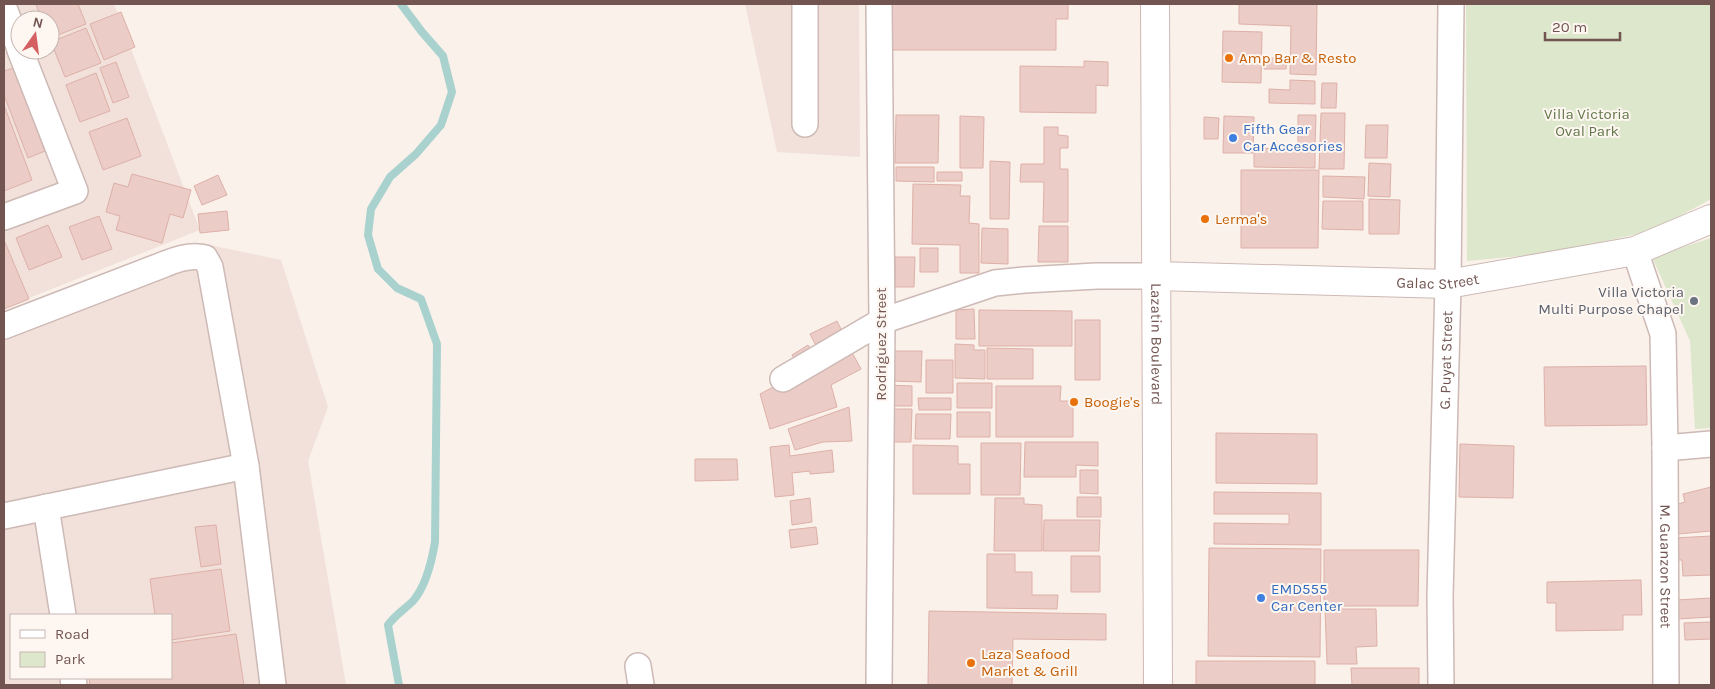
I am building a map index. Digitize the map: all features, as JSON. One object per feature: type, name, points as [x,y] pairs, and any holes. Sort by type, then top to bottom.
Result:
[{"type":"main road","name":"Lazatin Boulevard","points":[[1155,4],[1158,685]]},
{"type":"main road","name":"Galac Street","points":[[1156,276],[1448,284],[1635,251],[1711,220]]},
{"type":"street","points":[[805,4],[805,124]]},
{"type":"street","name":"Rodriguez Street","points":[[879,4],[882,321],[879,685]]},
{"type":"street","name":"G. Puyat Street","points":[[1441,685],[1440,597],[1448,284],[1451,4]]},
{"type":"street","points":[[4,8],[10,24]]},
{"type":"street","points":[[4,217],[76,191],[24,60]]},
{"type":"street","name":"M. Guanzon Street","points":[[1635,251],[1663,334],[1666,685]]},
{"type":"street","points":[[4,326],[179,259],[197,256],[205,258],[210,267],[246,466],[273,685]]},
{"type":"street","points":[[783,378],[882,321],[995,284],[1024,280],[1097,276],[1156,276]]},
{"type":"street","points":[[1665,448],[1711,444]]},
{"type":"street","points":[[4,516],[246,466]]},
{"type":"street","points":[[46,507],[63,614]]},
{"type":"shaded area","points":[[4,4],[114,4],[200,230],[4,308]]},
{"type":"shaded area","points":[[745,4],[859,4],[860,157],[777,152]]},
{"type":"shaded area","points":[[190,245],[210,245],[281,260],[328,407],[308,461],[346,685],[4,685],[4,315]]},
{"type":"green space","name":"Villa Victoria Oval Park","points":[[1466,4],[1711,4],[1711,199],[1652,231],[1531,255],[1467,261]]},
{"type":"green space","points":[[1711,238],[1711,428],[1695,429],[1690,341],[1652,257]]},
{"type":"building","points":[[36,4],[78,4],[86,24],[60,34],[60,10],[38,10]]},
{"type":"building","points":[[890,4],[1068,4],[1068,19],[1056,19],[1056,50],[890,50]]},
{"type":"building","points":[[1239,4],[1317,4],[1316,75],[1290,74],[1291,26],[1239,24]]},
{"type":"building","points":[[121,12],[135,47],[104,60],[90,24]]},
{"type":"building","points":[[86,28],[101,63],[65,77],[58,60],[60,60],[60,38]]},
{"type":"building","points":[[1223,31],[1262,32],[1261,83],[1222,82]]},
{"type":"building","points":[[1265,58],[1287,58],[1286,69],[1264,69]]},
{"type":"building","points":[[1084,61],[1108,62],[1108,86],[1096,85],[1096,113],[1020,112],[1020,66],[1084,67]]},
{"type":"building","points":[[116,62],[129,97],[113,103],[100,68]]},
{"type":"building","points":[[14,68],[45,151],[28,158],[4,95],[4,71]]},
{"type":"building","points":[[96,73],[110,111],[80,122],[66,85]]},
{"type":"building","points":[[1290,80],[1315,81],[1315,104],[1269,103],[1269,89],[1290,90]]},
{"type":"building","points":[[1322,83],[1337,83],[1336,108],[1321,108]]},
{"type":"building","points":[[4,105],[32,180],[4,191]]},
{"type":"building","points":[[1321,113],[1345,113],[1344,169],[1319,169]]},
{"type":"building","points":[[896,115],[939,115],[938,163],[895,163]]},
{"type":"building","points":[[1298,115],[1316,115],[1315,145],[1298,145]]},
{"type":"building","points":[[960,116],[984,117],[983,168],[960,168]]},
{"type":"building","points":[[1224,116],[1254,117],[1253,153],[1223,153]]},
{"type":"building","points":[[1204,117],[1219,118],[1218,139],[1204,139]]},
{"type":"building","points":[[127,118],[141,156],[103,170],[89,132]]},
{"type":"building","points":[[1366,125],[1388,125],[1387,158],[1365,158]]},
{"type":"building","points":[[1044,127],[1058,127],[1058,135],[1068,136],[1068,148],[1060,148],[1060,169],[1068,169],[1068,222],[1043,222],[1044,182],[1020,182],[1021,164],[1044,164]]},
{"type":"building","points":[[1254,148],[1315,150],[1315,168],[1254,167]]},
{"type":"building","points":[[990,161],[1010,162],[1009,219],[990,219]]},
{"type":"building","points":[[1369,163],[1391,164],[1390,197],[1368,196]]},
{"type":"building","points":[[896,167],[934,167],[934,182],[896,181]]},
{"type":"building","points":[[1241,170],[1319,170],[1318,248],[1241,248]]},
{"type":"building","points":[[937,172],[962,172],[962,181],[937,181]]},
{"type":"building","points":[[132,174],[191,190],[183,218],[170,214],[162,243],[116,230],[120,216],[106,212],[114,183],[128,187]]},
{"type":"building","points":[[218,175],[227,195],[202,205],[194,186]]},
{"type":"building","points":[[1323,176],[1365,177],[1364,199],[1323,197]]},
{"type":"building","points":[[913,184],[961,185],[960,196],[970,196],[969,223],[979,224],[979,273],[960,273],[960,245],[912,244]]},
{"type":"building","points":[[1369,199],[1400,200],[1399,234],[1369,234]]},
{"type":"building","points":[[1323,201],[1363,201],[1363,230],[1322,229]]},
{"type":"building","points":[[227,211],[229,230],[200,233],[198,214]]},
{"type":"building","points":[[99,216],[112,249],[82,260],[69,227]]},
{"type":"building","points":[[48,225],[62,257],[29,270],[16,238]]},
{"type":"building","points":[[1039,226],[1068,226],[1068,262],[1038,262]]},
{"type":"building","points":[[982,228],[1008,229],[1008,264],[981,263]]},
{"type":"building","points":[[4,240],[29,299],[4,309]]},
{"type":"building","points":[[920,248],[938,248],[938,272],[920,272]]},
{"type":"building","points":[[895,257],[915,257],[914,287],[895,287]]},
{"type":"building","points":[[974,309],[975,339],[956,339],[956,310]]},
{"type":"building","points":[[979,310],[1072,311],[1072,346],[979,346]]},
{"type":"building","points":[[1075,320],[1100,320],[1100,380],[1075,380]]},
{"type":"building","points":[[837,321],[847,341],[820,354],[810,334]]},
{"type":"building","points":[[955,344],[974,345],[974,350],[985,350],[985,379],[955,378]]},
{"type":"building","points":[[808,345],[815,356],[799,367],[792,355]]},
{"type":"building","points":[[849,347],[861,369],[831,385],[837,407],[770,429],[760,394]]},
{"type":"building","points":[[987,348],[1033,349],[1033,379],[987,379]]},
{"type":"building","points":[[891,351],[922,351],[921,382],[891,381]]},
{"type":"building","points":[[926,360],[953,360],[953,393],[926,393]]},
{"type":"building","points":[[1646,366],[1647,425],[1545,426],[1544,367]]},
{"type":"building","points":[[957,383],[992,383],[992,408],[957,408]]},
{"type":"building","points":[[884,385],[912,386],[912,406],[884,406]]},
{"type":"building","points":[[996,386],[1061,386],[1060,401],[1073,401],[1073,437],[996,437]]},
{"type":"building","points":[[918,398],[951,398],[951,410],[919,410]]},
{"type":"building","points":[[849,407],[852,441],[823,442],[795,450],[788,429]]},
{"type":"building","points":[[885,409],[912,409],[911,442],[885,442]]},
{"type":"building","points":[[957,412],[990,412],[990,437],[957,437]]},
{"type":"building","points":[[916,414],[951,414],[950,439],[915,439]]},
{"type":"building","points":[[1216,433],[1317,434],[1317,484],[1216,483]]},
{"type":"building","points":[[1025,442],[1098,442],[1098,466],[1076,465],[1076,477],[1024,477]]},
{"type":"building","points":[[981,443],[1021,443],[1020,495],[981,495]]},
{"type":"building","points":[[1460,444],[1514,446],[1513,498],[1459,497]]},
{"type":"building","points":[[789,445],[790,456],[832,450],[834,472],[810,474],[810,471],[792,473],[794,495],[775,497],[770,447]]},
{"type":"building","points":[[913,445],[958,446],[958,464],[970,464],[970,494],[913,494]]},
{"type":"building","points":[[695,459],[737,459],[738,480],[695,481]]},
{"type":"building","points":[[1080,470],[1098,470],[1098,494],[1080,493]]},
{"type":"building","points":[[1711,487],[1711,531],[1678,534],[1671,506],[1685,502],[1683,494]]},
{"type":"building","points":[[1214,492],[1321,493],[1321,545],[1214,544],[1214,523],[1289,524],[1289,514],[1214,514]]},
{"type":"building","points":[[1077,497],[1101,497],[1101,517],[1077,517]]},
{"type":"building","points":[[810,498],[812,522],[792,525],[790,501]]},
{"type":"building","points":[[995,498],[1024,498],[1024,504],[1042,505],[1042,551],[994,551]]},
{"type":"building","points":[[1044,520],[1100,520],[1099,551],[1043,551]]},
{"type":"building","points":[[216,525],[221,564],[201,567],[195,527]]},
{"type":"building","points":[[816,527],[818,544],[791,548],[789,530]]},
{"type":"building","points":[[1711,536],[1711,575],[1683,576],[1682,560],[1676,560],[1674,538]]},
{"type":"building","points":[[1209,548],[1321,549],[1320,657],[1208,656]]},
{"type":"building","points":[[1324,550],[1419,550],[1418,606],[1324,606]]},
{"type":"building","points":[[987,554],[1015,554],[1015,572],[1032,572],[1032,595],[1058,595],[1057,609],[987,608]]},
{"type":"building","points":[[1071,556],[1100,556],[1100,592],[1071,592]]},
{"type":"building","points":[[221,569],[230,631],[172,640],[172,614],[155,614],[150,579]]},
{"type":"building","points":[[1641,580],[1642,615],[1623,615],[1623,630],[1556,631],[1556,603],[1547,603],[1547,582]]},
{"type":"building","points":[[1711,598],[1711,617],[1677,619],[1676,600]]},
{"type":"building","points":[[1325,609],[1376,609],[1377,646],[1356,647],[1357,664],[1327,664]]},
{"type":"building","name":"Laza Seafood Market & Grill","points":[[929,611],[1106,614],[1106,640],[1013,639],[1012,685],[928,685]]},
{"type":"building","points":[[1711,622],[1711,639],[1685,640],[1684,623]]},
{"type":"building","points":[[236,634],[244,685],[90,685],[89,679],[172,679],[172,643]]},
{"type":"building","points":[[1196,661],[1315,661],[1315,685],[1196,685]]},
{"type":"building","points":[[1351,668],[1419,668],[1419,685],[1352,685]]},
{"type":"waterway","points":[[399,685],[388,625],[413,601],[422,588],[435,542],[437,344],[421,299],[397,288],[378,269],[368,235],[371,209],[390,177],[416,154],[441,125],[452,92],[443,56],[401,4]]},
{"type":"place","name":"Amp Bar & Resto","points":[[1229,58]]},
{"type":"place","name":"Fifth Gear Car Accesories","points":[[1233,138]]},
{"type":"place","name":"Lerma's","points":[[1205,219]]},
{"type":"place","name":"Villa Victoria Multi Purpose Chapel","points":[[1694,301]]},
{"type":"place","name":"Boogie's","points":[[1074,402]]},
{"type":"place","name":"EMD555 Car Center","points":[[1261,598]]},
{"type":"place","name":"Laza Seafood Market & Grill","points":[[971,663]]}]
